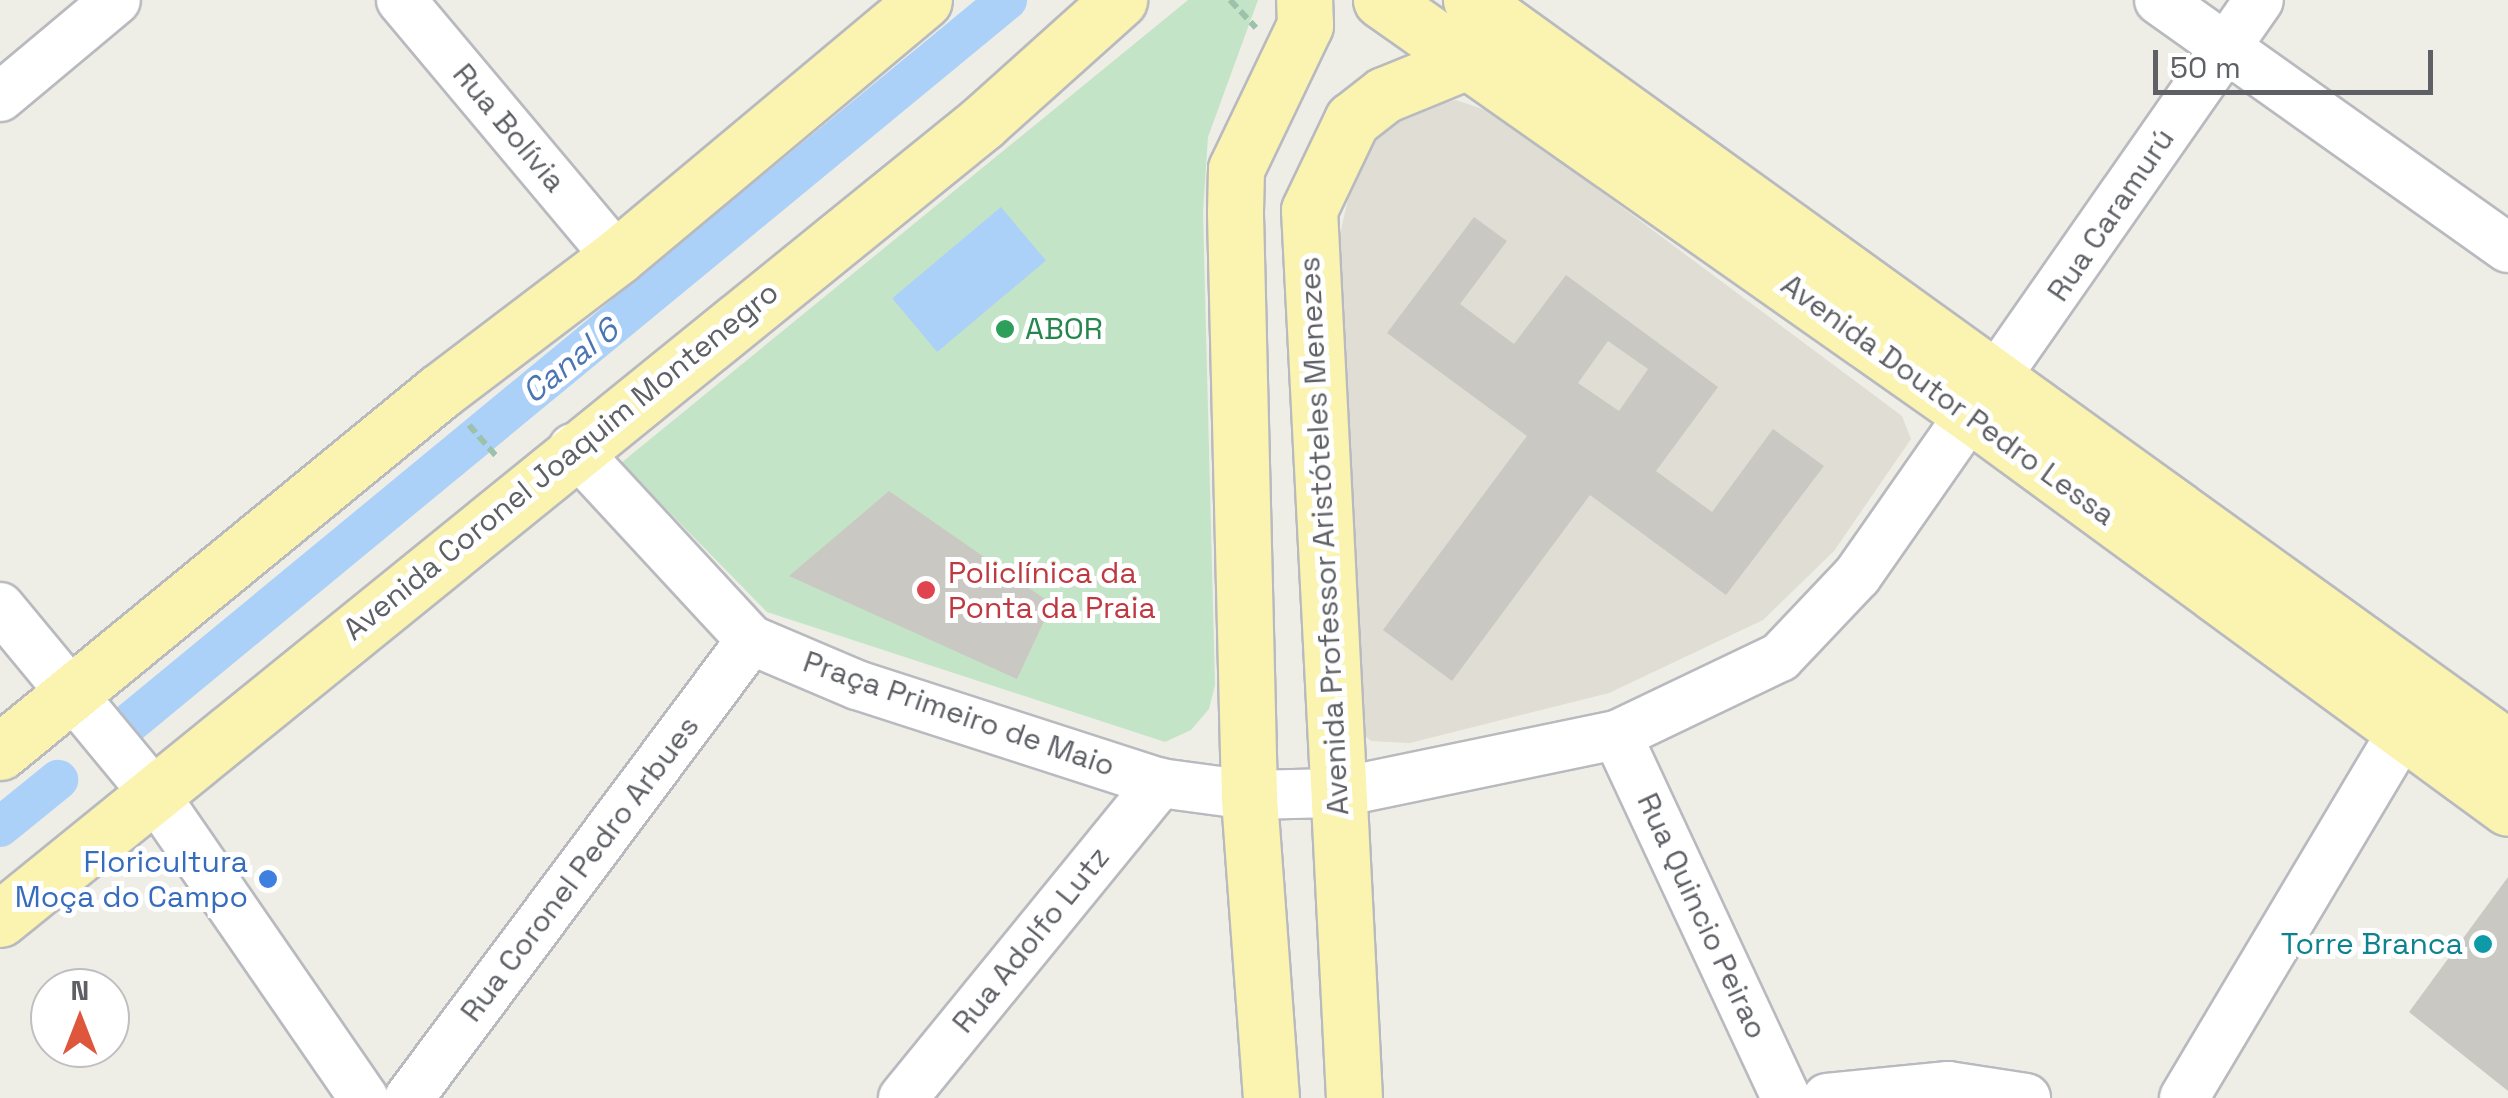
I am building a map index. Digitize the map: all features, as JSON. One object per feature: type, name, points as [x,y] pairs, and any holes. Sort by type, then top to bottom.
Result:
[{"type":"main road","points":[[0,752],[438,392],[617,256],[924,0]]},
{"type":"main road","name":"Avenida Coronel Joaquim Montenegro","points":[[0,919],[574,448],[983,122],[1119,0]]},
{"type":"main road","points":[[1271,1098],[1250,795],[1236,170],[1306,24],[1304,0]]},
{"type":"main road","name":"Avenida Doutor Pedro Lessa","points":[[1382,0],[2508,748]]},
{"type":"main road","name":"Avenida Doutor Pedro Lessa","points":[[1471,0],[1986,398],[2403,731],[2508,808]]},
{"type":"main road","name":"Avenida Professor Aristóteles Menezes","points":[[1354,1098],[1309,210],[1352,120],[1384,96],[1472,59]]},
{"type":"main road","points":[[1235,212],[1309,210]]},
{"type":"street","points":[[0,98],[116,0]]},
{"type":"street","name":"Rua Bolívia","points":[[401,0],[617,256]]},
{"type":"street","points":[[2160,0],[2508,248]]},
{"type":"street","name":"Rua Caramurú","points":[[1617,735],[1780,657],[1857,576],[1986,398],[2258,0]]},
{"type":"street","name":"Praça Primeiro de Maio","points":[[574,448],[751,640],[857,685],[1160,783],[1250,795],[1336,792],[1617,735]]},
{"type":"street","points":[[0,607],[152,792],[364,1098]]},
{"type":"street","name":"Rua Coronel Pedro Arbues","points":[[409,1098],[751,640]]},
{"type":"street","points":[[2184,1098],[2403,731]]},
{"type":"street","name":"Rua Quincio Peirao","points":[[1617,735],[1786,1098]]},
{"type":"street","name":"Rua Adolfo Lutz","points":[[902,1098],[1160,783]]},
{"type":"street","points":[[1827,1098],[1948,1086],[2026,1098]]},
{"type":"shaded area","points":[[1456,100],[1497,114],[1902,416],[1911,439],[1834,551],[1763,620],[1609,693],[1410,743],[1371,741],[1352,724],[1340,234],[1355,169],[1378,138],[1413,110]]},
{"type":"green space","points":[[1188,0],[1258,0],[1208,137],[1203,212],[1215,685],[1209,709],[1191,730],[1165,742],[767,612],[621,463]]},
{"type":"water","points":[[1001,207],[1046,261],[937,352],[892,298]]},
{"type":"building","points":[[1474,217],[1507,241],[1460,304],[1514,344],[1566,275],[1718,387],[1656,471],[1712,512],[1773,429],[1824,466],[1726,595],[1590,495],[1452,681],[1383,630],[1527,436],[1387,333]],"holes":[[[1608,341],[1648,369],[1619,411],[1578,383]]]},
{"type":"building","name":"Policlínica da Ponta da Praia","points":[[889,491],[1052,604],[1017,679],[789,576]]},
{"type":"building","name":"Torre Branca","points":[[2508,877],[2508,1091],[2409,1012]]},
{"type":"waterway","name":"Canal 6","points":[[132,721],[1007,0]]},
{"type":"waterway","name":"Canal 6","points":[[0,827],[58,780]]},
{"type":"place","name":"ABOR","points":[[1005,329]]},
{"type":"place","name":"Policlínica da Ponta da Praia","points":[[926,590]]},
{"type":"place","name":"Floricultura Moça do Campo","points":[[268,879]]},
{"type":"place","name":"Torre Branca","points":[[2483,944]]}]
